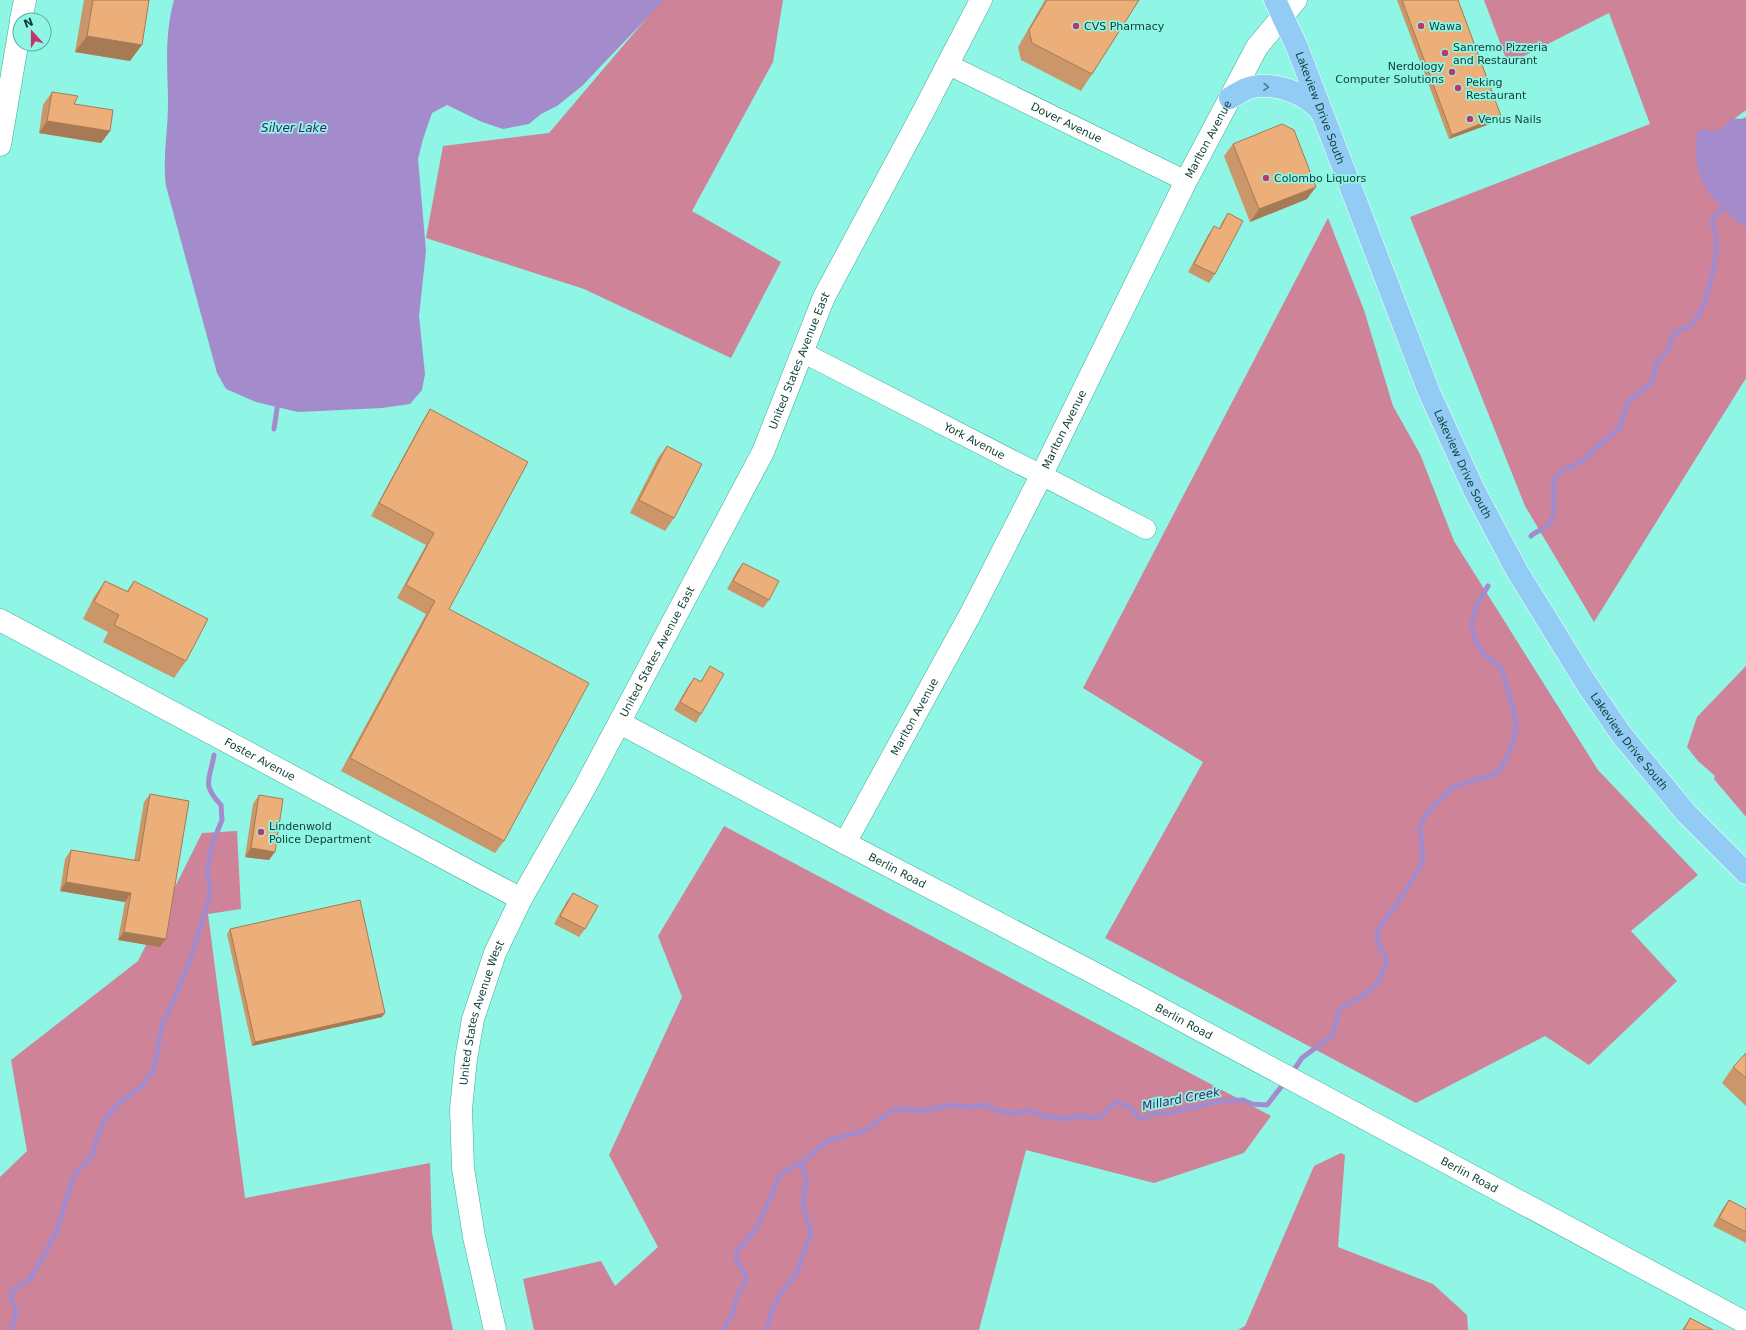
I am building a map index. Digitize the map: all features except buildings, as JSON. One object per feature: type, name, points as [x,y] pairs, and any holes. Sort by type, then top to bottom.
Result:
[{"type":"main road","name":"Lakeview Drive South","points":[[1279,8],[1297,47],[1430,392],[1474,490],[1517,571],[1586,683],[1620,734],[1686,813],[1746,873]]},
{"type":"main road","points":[[1230,98],[1246,89],[1267,85],[1296,93],[1315,104],[1322,113]]},
{"type":"street","points":[[23,12],[25,0]]},
{"type":"street","name":"United States Avenue East","points":[[620,722],[763,452],[824,297],[981,0]]},
{"type":"street","name":"Marlton Avenue","points":[[845,843],[971,613],[1041,476],[1186,181],[1257,47],[1279,8],[1296,0]]},
{"type":"street","points":[[0,145],[16,52]]},
{"type":"street","name":"Dover Avenue","points":[[947,64],[1186,181]]},
{"type":"street","name":"York Avenue","points":[[802,352],[1146,529]]},
{"type":"street","name":"Foster Avenue","points":[[0,620],[521,899]]},
{"type":"street","name":"Berlin Road","points":[[620,722],[845,843],[1092,972],[1746,1323]]},
{"type":"street","name":"United States Avenue West","points":[[495,1330],[474,1237],[463,1168],[461,1109],[466,1058],[473,1019],[494,953],[521,899],[620,722]]},
{"type":"shaded area","points":[[662,0],[783,0],[773,62],[692,211],[781,262],[731,358],[584,289],[426,238],[443,146],[549,133]]},
{"type":"shaded area","points":[[1484,0],[1746,0],[1746,110],[1695,149],[1746,225],[1746,378],[1594,622],[1525,506],[1410,217],[1650,124],[1609,13],[1508,64]]},
{"type":"shaded area","points":[[1328,218],[1364,310],[1393,406],[1420,454],[1454,541],[1598,770],[1698,875],[1631,931],[1677,981],[1589,1065],[1545,1036],[1416,1103],[1105,938],[1203,762],[1083,688]]},
{"type":"shaded area","points":[[1746,666],[1746,817],[1714,779],[1715,776],[1698,761],[1687,747],[1697,717]]},
{"type":"shaded area","points":[[724,826],[1271,1116],[1244,1153],[1154,1183],[1026,1150],[979,1330],[534,1330],[523,1279],[601,1261],[615,1286],[658,1247],[609,1155],[682,997],[658,936]]},
{"type":"shaded area","points":[[237,831],[241,909],[208,914],[245,1198],[430,1163],[432,1233],[453,1330],[0,1330],[0,1177],[27,1151],[11,1060],[138,961],[202,833]]},
{"type":"shaded area","points":[[1341,1153],[1345,1155],[1338,1247],[1433,1284],[1467,1315],[1468,1330],[1238,1330],[1245,1326],[1314,1166]]},
{"type":"water","name":"Silver Lake","points":[[174,0],[664,0],[582,86],[557,106],[541,114],[529,124],[503,129],[482,122],[447,105],[432,113],[418,159],[426,251],[419,316],[425,374],[422,390],[410,404],[382,408],[298,412],[256,402],[226,389],[217,373],[166,186],[165,164],[168,108],[167,48],[169,24]]},
{"type":"water","points":[[1746,117],[1746,228],[1720,206],[1708,191],[1698,171],[1695,143],[1697,134],[1701,129],[1719,130],[1723,128],[1731,119],[1741,119]]},
{"type":"waterway","name":"Millard Creek","points":[[1531,536],[1547,526],[1552,518],[1554,512],[1554,484],[1559,472],[1583,461],[1592,451],[1619,429],[1628,401],[1651,383],[1655,372],[1656,363],[1668,351],[1673,335],[1690,326],[1697,317],[1702,308],[1710,283],[1715,258],[1716,236],[1712,220],[1727,203]]},
{"type":"waterway","points":[[274,429],[278,402]]},
{"type":"waterway","name":"Millard Creek","points":[[1291,1074],[1302,1058],[1330,1037],[1334,1031],[1337,1016],[1341,1007],[1360,998],[1378,983],[1386,962],[1385,956],[1378,943],[1377,933],[1383,921],[1393,910],[1419,869],[1423,856],[1420,829],[1421,824],[1427,814],[1451,788],[1494,775],[1502,767],[1512,746],[1516,726],[1514,712],[1502,670],[1484,654],[1478,645],[1472,628],[1474,611],[1488,586]]},
{"type":"waterway","points":[[11,1330],[16,1312],[11,1299],[12,1291],[30,1279],[47,1250],[57,1230],[72,1180],[78,1170],[91,1158],[100,1129],[107,1116],[120,1102],[142,1086],[154,1069],[162,1025],[190,960],[209,899],[210,888],[207,870],[213,842],[222,820],[221,805],[211,792],[208,782],[214,755]]},
{"type":"waterway","name":"Millard Creek","points":[[723,1330],[732,1316],[737,1295],[746,1281],[745,1273],[736,1261],[737,1251],[757,1228],[778,1179],[785,1171],[803,1162],[827,1141],[866,1130],[893,1110],[923,1111],[951,1105],[971,1107],[983,1105],[998,1111],[1010,1113],[1032,1111],[1043,1116],[1063,1119],[1078,1116],[1095,1118],[1103,1115],[1110,1106],[1117,1102],[1131,1108],[1141,1119],[1154,1114],[1167,1113],[1220,1101],[1243,1100],[1252,1104],[1267,1105],[1285,1082]]},
{"type":"waterway","name":"Millard Creek","points":[[767,1330],[771,1313],[779,1296],[797,1272],[811,1233],[803,1204],[806,1179],[802,1163]]},
{"type":"place","name":"CVS Pharmacy","points":[[1076,26]]},
{"type":"place","name":"Wawa","points":[[1421,26]]},
{"type":"place","name":"Sanremo Pizzeria and Restaurant","points":[[1445,53]]},
{"type":"place","name":"Nerdology Computer Solutions","points":[[1452,72]]},
{"type":"place","name":"Peking Restaurant","points":[[1458,88]]},
{"type":"place","name":"Venus Nails","points":[[1470,119]]},
{"type":"place","name":"Colombo Liquors","points":[[1266,178]]},
{"type":"place","name":"Lindenwold Police Department","points":[[261,832]]}]
